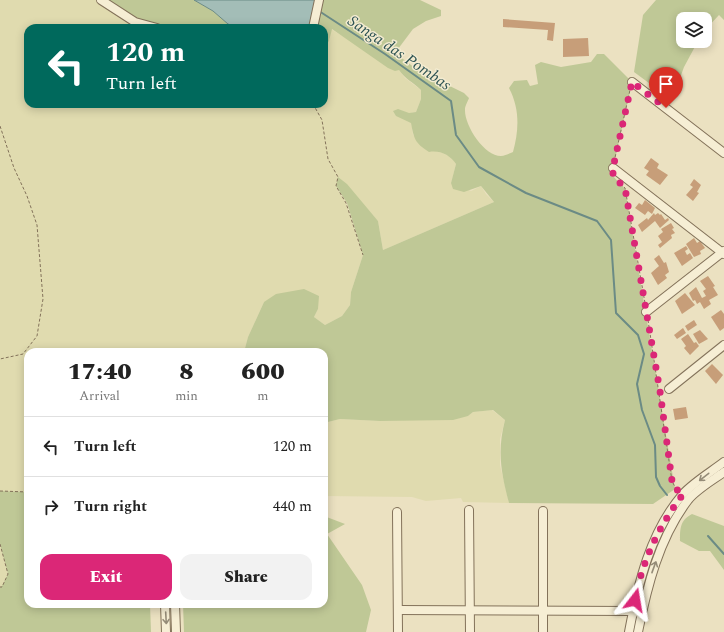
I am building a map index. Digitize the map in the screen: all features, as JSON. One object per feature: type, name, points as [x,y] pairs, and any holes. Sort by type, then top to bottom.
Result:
[{"type":"street","points":[[101,0],[135,22],[142,24]]},
{"type":"street","points":[[314,24],[319,0]]},
{"type":"street","points":[[632,82],[724,153]]},
{"type":"street","points":[[613,168],[723,253],[646,312]]},
{"type":"street","points":[[669,389],[724,345]]},
{"type":"street","points":[[629,632],[637,589],[652,548],[671,510],[724,462]]},
{"type":"street","points":[[638,632],[646,592],[656,561],[686,496],[724,472]]},
{"type":"street","points":[[469,510],[470,632]]},
{"type":"street","points":[[543,511],[543,632]]},
{"type":"street","points":[[397,512],[398,632]]},
{"type":"street","points":[[165,608],[166,632]]},
{"type":"street","points":[[175,608],[176,632]]},
{"type":"street","points":[[398,610],[633,611],[642,614]]},
{"type":"path","points":[[613,168],[632,82]]},
{"type":"path","points":[[315,108],[322,120],[328,159],[338,177],[336,186],[346,203],[363,255]]},
{"type":"path","points":[[0,126],[14,168],[28,196],[37,225],[43,299],[37,336],[28,348]]},
{"type":"path","points":[[617,180],[625,188],[672,481],[675,489],[686,496]]},
{"type":"path","points":[[0,359],[24,353]]},
{"type":"path","points":[[0,491],[24,492]]},
{"type":"path","points":[[0,544],[8,574],[0,587]]},
{"type":"shaded area","points":[[0,0],[101,0],[149,24],[24,24],[24,108],[328,108],[328,42],[331,29],[399,70],[405,78],[421,90],[421,99],[416,112],[410,113],[413,135],[451,157],[456,164],[451,183],[471,191],[481,186],[494,202],[383,250],[378,221],[368,210],[336,187],[346,203],[363,255],[351,292],[350,305],[342,316],[325,325],[314,317],[318,309],[264,302],[248,337],[245,348],[24,348],[24,492],[0,491]]},
{"type":"shaded area","points":[[492,410],[505,420],[500,439],[500,465],[509,503],[463,502],[461,498],[426,501],[412,497],[328,496],[328,422],[340,419],[380,421],[468,416],[473,412]]},
{"type":"shaded area","points":[[0,544],[8,574],[2,587],[0,587]]},
{"type":"green space","points":[[101,0],[194,0],[213,11],[228,24],[142,24],[135,22]]},
{"type":"green space","points":[[319,0],[420,0],[441,10],[441,16],[426,21],[413,29],[395,53],[419,71],[464,93],[469,98],[465,109],[471,131],[488,151],[495,155],[503,156],[513,152],[517,128],[517,112],[513,96],[509,88],[514,81],[527,80],[530,86],[538,84],[535,65],[541,62],[561,67],[591,62],[597,54],[604,54],[632,82],[613,168],[613,176],[625,189],[675,489],[653,504],[509,503],[501,462],[501,442],[505,420],[493,410],[473,412],[468,416],[453,420],[380,421],[340,419],[328,422],[328,348],[245,348],[248,337],[264,302],[276,294],[304,289],[319,296],[318,309],[314,317],[325,325],[342,316],[350,305],[351,292],[363,255],[347,203],[336,186],[338,177],[347,184],[378,221],[383,250],[494,202],[481,186],[464,192],[453,189],[451,183],[456,164],[454,161],[444,154],[429,152],[424,149],[416,140],[411,123],[396,116],[393,111],[398,109],[409,113],[416,112],[421,99],[421,90],[418,87],[399,70],[395,71],[388,68],[332,29],[328,42],[328,24],[314,24]]},
{"type":"green space","points":[[656,0],[724,0],[724,20],[719,15],[712,22],[712,12],[676,12],[676,48],[694,48],[684,67],[672,100],[634,72],[643,15]]},
{"type":"green space","points":[[0,491],[24,492],[24,608],[150,608],[151,632],[0,632],[0,587],[8,574],[0,544]]},
{"type":"green space","points":[[692,514],[724,526],[724,570],[710,551],[699,551],[680,541],[683,522]]},
{"type":"green space","points":[[328,518],[345,524],[328,533]]},
{"type":"green space","points":[[328,535],[362,585],[371,610],[366,632],[184,632],[183,608],[328,608]]},
{"type":"water","points":[[194,0],[315,0],[310,24],[228,24],[213,11]]},
{"type":"building","points":[[503,19],[555,23],[553,41],[547,40],[548,30],[503,27]]},
{"type":"building","points":[[588,38],[589,56],[563,57],[563,39]]},
{"type":"building","points":[[651,158],[659,164],[657,168],[668,175],[660,185],[646,175],[649,171],[644,168]]},
{"type":"building","points":[[694,179],[701,185],[697,192],[699,193],[693,201],[686,195],[693,187],[690,185]]},
{"type":"building","points":[[645,200],[655,208],[652,214],[648,211],[645,215],[635,208],[639,203],[642,205]]},
{"type":"building","points":[[654,213],[655,215],[658,213],[660,215],[661,214],[665,220],[668,218],[669,220],[660,228],[655,221],[642,232],[638,225],[647,218],[648,220]]},
{"type":"building","points":[[671,223],[674,228],[672,229],[675,233],[671,235],[672,238],[660,248],[658,245],[662,242],[658,236],[663,232],[661,229]]},
{"type":"building","points":[[694,238],[697,243],[700,241],[705,248],[700,251],[701,254],[694,257],[686,244]]},
{"type":"building","points":[[686,246],[688,249],[685,251],[687,255],[690,253],[693,258],[682,266],[674,253]]},
{"type":"building","points":[[659,255],[664,263],[666,262],[669,272],[665,275],[667,278],[658,285],[651,273],[659,266],[654,259]]},
{"type":"building","points":[[708,276],[715,286],[713,287],[718,295],[709,300],[711,304],[704,309],[700,302],[697,304],[695,300],[693,301],[689,293],[696,287],[702,298],[706,296],[703,291],[706,289],[700,281]]},
{"type":"building","points":[[685,293],[695,305],[682,314],[675,301]]},
{"type":"building","points":[[721,310],[724,314],[724,328],[720,331],[711,317]]},
{"type":"building","points":[[694,320],[697,325],[688,331],[685,326]]},
{"type":"building","points":[[683,328],[686,333],[677,339],[674,335]]},
{"type":"building","points":[[700,330],[708,339],[699,344],[693,334]]},
{"type":"building","points":[[688,334],[694,343],[696,342],[699,346],[690,355],[684,348],[686,346],[681,339]]},
{"type":"building","points":[[712,364],[723,375],[716,384],[705,371]]},
{"type":"building","points":[[686,407],[688,418],[675,420],[673,409]]},
{"type":"waterway","name":"Sanga das Pombas","points":[[319,11],[385,54],[451,101],[456,135],[479,167],[526,193],[597,221],[611,240],[616,313],[638,335],[644,354],[637,384],[642,410],[655,445],[656,477],[660,486],[667,495]]},
{"type":"waterway","name":"Sanga das Pombas","points":[[708,536],[724,554]]},
{"type":"route","points":[[635,600],[642,573],[654,542],[671,510],[684,493],[675,489],[672,481],[660,391],[625,188],[613,176],[613,168],[632,82],[666,108]]}]
